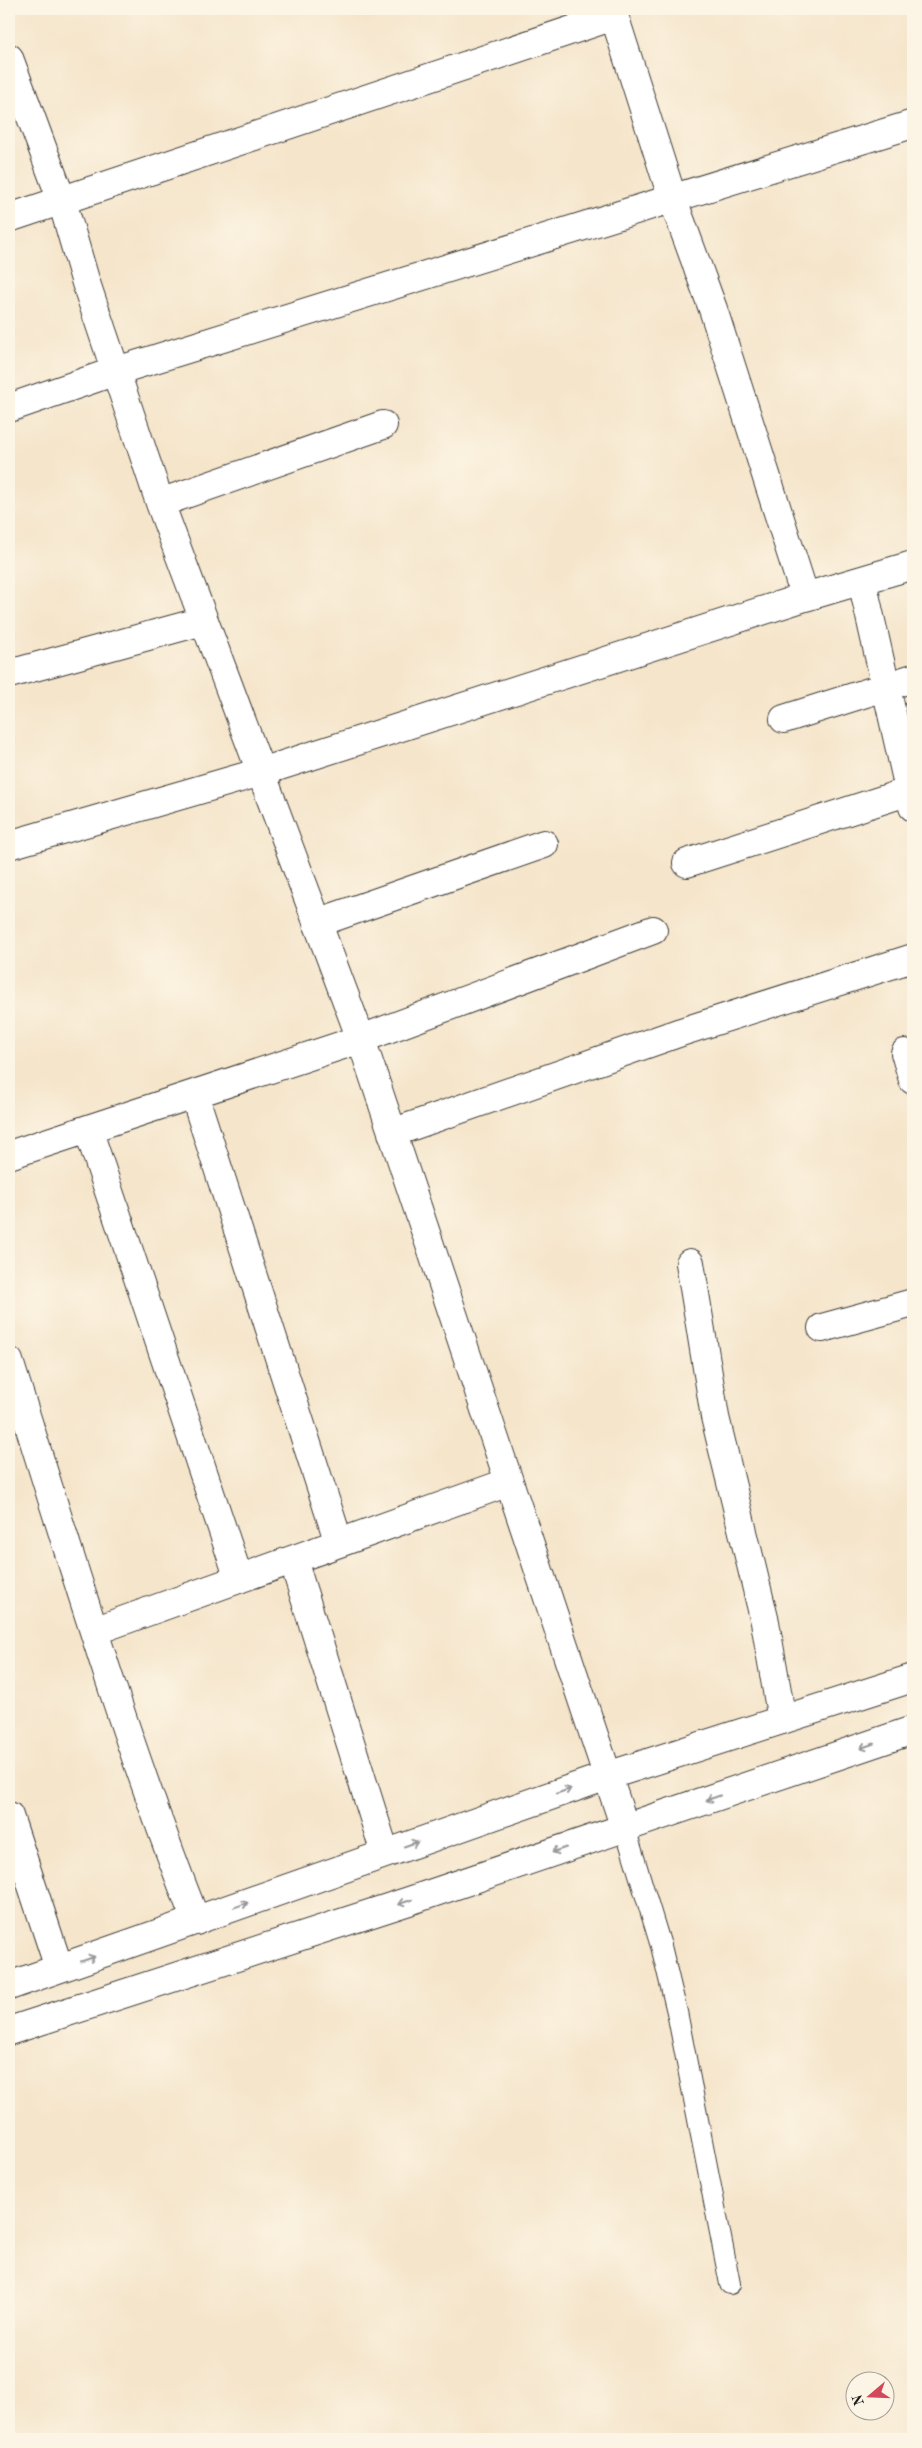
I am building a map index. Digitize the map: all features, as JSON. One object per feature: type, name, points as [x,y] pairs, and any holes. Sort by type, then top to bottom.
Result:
[{"type":"street","points":[[9,218],[613,12],[672,197],[713,309],[804,597]]},
{"type":"street","points":[[9,58],[62,201],[86,283],[160,503],[361,1039],[625,1828]]},
{"type":"street","points":[[9,408],[116,371],[672,197],[913,124]]},
{"type":"street","points":[[160,503],[383,426]]},
{"type":"street","points":[[9,845],[261,772],[804,597],[913,565]]},
{"type":"street","points":[[687,863],[912,796],[862,581]]},
{"type":"street","points":[[9,674],[203,621]]},
{"type":"street","points":[[784,719],[913,678]]},
{"type":"street","points":[[317,923],[544,844]]},
{"type":"street","points":[[9,1155],[361,1039],[653,930]]},
{"type":"street","points":[[392,1133],[681,1032],[913,958]]},
{"type":"street","points":[[905,1054],[913,1080]]},
{"type":"street","points":[[194,1094],[339,1543]]},
{"type":"street","points":[[88,1129],[239,1579]]},
{"type":"street","points":[[690,1263],[715,1417],[765,1622],[782,1720]]},
{"type":"street","points":[[822,1328],[913,1303]]},
{"type":"street","points":[[9,1361],[94,1631],[168,1850],[196,1921]]},
{"type":"street","points":[[94,1631],[509,1482]]},
{"type":"street","points":[[293,1560],[385,1853]]},
{"type":"street","points":[[9,1986],[607,1776],[913,1678]]},
{"type":"street","points":[[9,2031],[409,1901],[913,1730]]},
{"type":"street","points":[[9,1816],[59,1968]]},
{"type":"lane","points":[[625,1828],[661,1946],[677,2012],[730,2284]]}]
